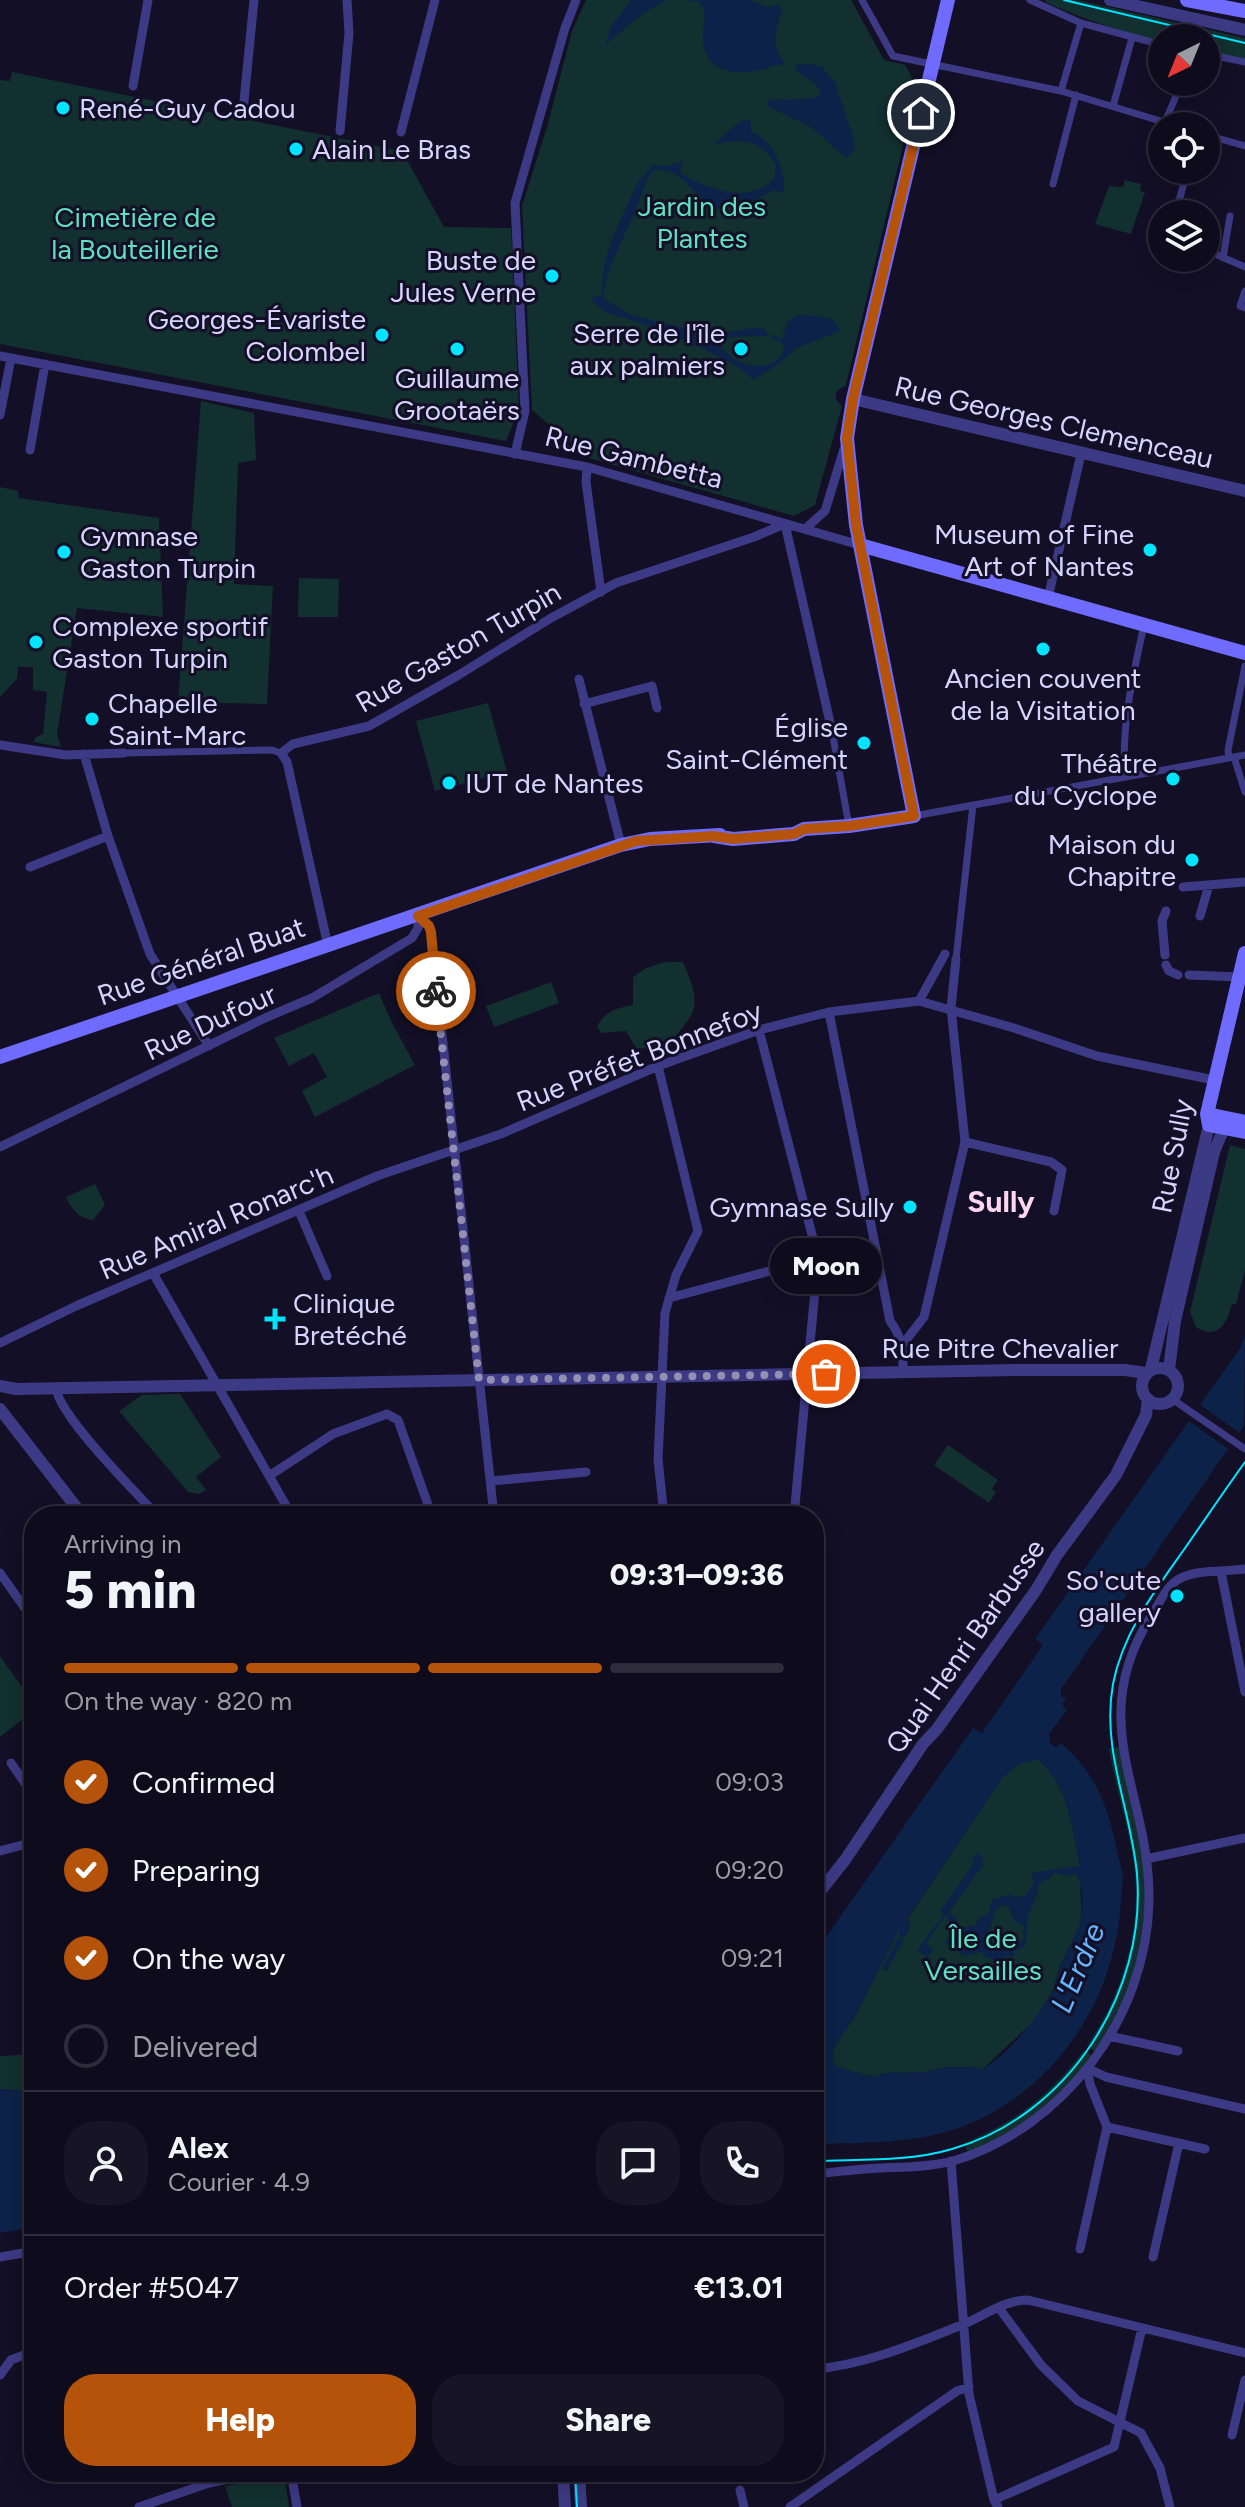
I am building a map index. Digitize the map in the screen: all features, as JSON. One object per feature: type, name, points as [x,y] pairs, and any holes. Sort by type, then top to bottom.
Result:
[{"type":"main road","points":[[914,816],[860,545],[847,438],[853,399],[948,0]]},
{"type":"main road","points":[[1187,0],[1245,11]]},
{"type":"main road","name":"Rue Gambetta","points":[[860,545],[1245,653]]},
{"type":"main road","name":"Rue Général Buat","points":[[0,1057],[328,946],[418,922],[621,845],[650,839],[714,836],[794,825],[804,829],[849,826],[914,816]]},
{"type":"main road","name":"Rue Sully","points":[[1214,1122],[1214,1080],[1245,953]]},
{"type":"main road","points":[[1214,1122],[1245,1122]]},
{"type":"main road","points":[[1214,1122],[1245,1132]]},
{"type":"street","points":[[133,86],[148,0]]},
{"type":"street","points":[[243,111],[254,0]]},
{"type":"street","points":[[340,131],[349,33],[347,0]]},
{"type":"street","points":[[401,132],[435,0]]},
{"type":"street","points":[[515,454],[525,411],[516,198],[565,28],[576,0]]},
{"type":"street","points":[[862,0],[893,56],[1061,91],[1148,117]]},
{"type":"street","points":[[1030,0],[1081,23],[1148,42]]},
{"type":"street","points":[[1110,0],[1245,30]]},
{"type":"street","points":[[1061,91],[1081,23]]},
{"type":"street","points":[[1113,106],[1132,38]]},
{"type":"street","points":[[1220,57],[1245,62]]},
{"type":"street","points":[[1053,184],[1076,95]]},
{"type":"street","points":[[1220,139],[1245,146]]},
{"type":"street","points":[[1223,258],[1230,216]]},
{"type":"street","points":[[1220,257],[1245,267]]},
{"type":"street","points":[[1245,291],[1240,306],[1245,308]]},
{"type":"street","points":[[0,415],[5,357]]},
{"type":"street","name":"Rue Gambetta","points":[[5,357],[587,467],[860,545]]},
{"type":"street","points":[[30,450],[45,364]]},
{"type":"street","name":"Rue Georges Clemenceau","points":[[853,399],[1245,491]]},
{"type":"street","points":[[805,529],[825,511],[847,438]]},
{"type":"street","points":[[1048,598],[1081,454]]},
{"type":"street","points":[[587,467],[587,496],[601,592]]},
{"type":"street","points":[[785,524],[832,731],[849,826]]},
{"type":"street","name":"Rue Gaston Turpin","points":[[0,745],[66,755],[272,750],[281,753],[293,744],[369,726],[616,583],[785,524]]},
{"type":"street","points":[[1125,777],[1128,702],[1144,625]]},
{"type":"street","points":[[1245,666],[1228,750],[1245,792]]},
{"type":"street","points":[[579,679],[621,845]]},
{"type":"street","points":[[584,704],[652,686],[657,708]]},
{"type":"street","points":[[281,753],[287,762],[328,946]]},
{"type":"street","points":[[84,754],[108,836],[150,954],[209,1046]]},
{"type":"street","points":[[914,816],[1245,755]]},
{"type":"street","points":[[903,1344],[924,1317],[965,1142],[951,1008],[973,805]]},
{"type":"street","points":[[30,867],[108,836]]},
{"type":"street","points":[[1183,887],[1245,882]]},
{"type":"street","points":[[1200,916],[1209,885]]},
{"type":"street","points":[[1166,911],[1162,921],[1165,960],[1169,971],[1183,975],[1239,977]]},
{"type":"street","points":[[418,922],[429,926],[493,1506]]},
{"type":"street","name":"Rue Dufour","points":[[0,1147],[342,983],[412,938],[418,922]]},
{"type":"street","points":[[919,1001],[959,930]]},
{"type":"street","name":"Rue Préfet Bonnefoy","points":[[454,1151],[658,1066],[759,1030],[829,1012],[919,1001],[951,1008],[1097,1056],[1214,1080]]},
{"type":"street","points":[[829,1012],[890,1321],[903,1344],[903,1373]]},
{"type":"street","points":[[759,1030],[818,1258],[795,1506]]},
{"type":"street","points":[[658,1066],[698,1231],[676,1275],[665,1313],[658,1459],[663,1506]]},
{"type":"street","name":"Rue Sully","points":[[1169,1370],[1175,1321],[1214,1152],[1214,1122]]},
{"type":"street","name":"Rue Sully","points":[[1149,1371],[1214,1122]]},
{"type":"street","points":[[965,1142],[1051,1162],[1062,1170],[1054,1211]]},
{"type":"street","name":"Rue Amiral Ronarc'h","points":[[0,1343],[377,1176],[454,1151]]},
{"type":"street","points":[[299,1211],[327,1276]]},
{"type":"street","points":[[669,1298],[818,1258]]},
{"type":"street","points":[[153,1273],[286,1506]]},
{"type":"street","points":[[1173,1403],[1178,1382],[1169,1370],[1160,1367],[1149,1371],[1141,1386],[1148,1399],[1173,1403],[1244,1448]]},
{"type":"street","name":"Rue Pitre Chevalier","points":[[0,1386],[16,1389],[662,1376],[1149,1371]]},
{"type":"street","points":[[56,1387],[57,1396],[65,1408],[116,1472],[148,1506]]},
{"type":"street","name":"Quai Henri Barbusse","points":[[824,1886],[1105,1491],[1146,1415],[1148,1399]]},
{"type":"street","name":"Quai Henri Barbusse","points":[[1146,1415],[1173,1403]]},
{"type":"street","points":[[0,1409],[75,1506]]},
{"type":"street","points":[[269,1476],[333,1434],[387,1414],[398,1420],[428,1506]]},
{"type":"street","points":[[491,1481],[586,1472]]},
{"type":"street","points":[[824,2173],[951,2161],[997,2143],[1056,2102],[1087,2068],[1109,2036],[1130,1994],[1144,1945],[1149,1900],[1146,1859],[1122,1750],[1121,1705],[1130,1661],[1137,1642],[1175,1582],[1182,1578],[1245,1569]]},
{"type":"street","points":[[1221,1572],[1245,1692]]},
{"type":"street","points":[[0,1573],[24,1607]]},
{"type":"street","points":[[11,1763],[24,1782]]},
{"type":"street","points":[[1146,1859],[1245,1838]]},
{"type":"street","points":[[0,1851],[24,1845]]},
{"type":"street","points":[[1109,2036],[1178,2051]]},
{"type":"street","points":[[1087,2068],[1100,2075],[1245,2109]]},
{"type":"street","points":[[1080,2249],[1107,2127],[1087,2068]]},
{"type":"street","points":[[1107,2127],[1205,2149]]},
{"type":"street","points":[[1153,2257],[1179,2143]]},
{"type":"street","points":[[951,2161],[972,2414],[996,2504],[1108,2452],[1116,2445],[1142,2328]]},
{"type":"street","points":[[0,2257],[24,2253]]},
{"type":"street","points":[[824,2367],[859,2362],[965,2323],[1015,2300],[1028,2300],[1245,2353]]},
{"type":"street","points":[[999,2308],[1041,2365],[1078,2401],[1141,2433],[1160,2468],[1170,2507]]},
{"type":"street","points":[[0,2375],[11,2360],[24,2355]]},
{"type":"street","points":[[1232,2435],[1245,2380]]},
{"type":"street","points":[[790,2507],[805,2503],[957,2391],[969,2387]]},
{"type":"street","points":[[139,2507],[214,2482]]},
{"type":"street","points":[[293,2482],[297,2507]]},
{"type":"street","points":[[564,2482],[565,2507]]},
{"type":"street","points":[[580,2482],[581,2507]]},
{"type":"street","points":[[740,2490],[744,2507]]},
{"type":"green space","name":"Jardin des Plantes","points":[[586,0],[851,0],[884,60],[905,65],[917,87],[846,385],[836,394],[836,400],[842,406],[815,505],[794,516],[589,458],[532,410],[522,206],[572,31]]},
{"type":"green space","points":[[1078,0],[1183,24],[1148,24],[1148,37],[1045,2]]},
{"type":"green space","points":[[1220,32],[1245,38],[1245,59],[1220,54]]},
{"type":"green space","name":"Cimetière de la Bouteillerie","points":[[12,72],[402,151],[444,227],[511,228],[519,410],[506,441],[0,344],[0,80],[10,81]]},
{"type":"green space","points":[[1125,180],[1141,184],[1140,191],[1145,192],[1131,234],[1095,224],[1109,186],[1123,187]]},
{"type":"green space","points":[[201,401],[254,413],[256,460],[238,463],[234,584],[273,586],[267,704],[178,702]]},
{"type":"green space","name":"Complexe sportif Gaston Turpin","points":[[0,487],[18,491],[19,498],[159,518],[163,617],[77,608],[57,734],[61,747],[33,742],[43,734],[47,692],[33,690],[33,667],[18,667],[17,679],[0,697]]},
{"type":"green space","points":[[299,578],[339,579],[338,617],[298,617]]},
{"type":"green space","points":[[488,703],[507,772],[435,791],[416,721]]},
{"type":"green space","points":[[665,962],[683,962],[695,1002],[689,1018],[665,1050],[636,1048],[626,1031],[601,1033],[597,1027],[607,1014],[633,1005],[633,977],[646,968]]},
{"type":"green space","points":[[551,982],[559,1003],[494,1027],[486,1006]]},
{"type":"green space","points":[[379,993],[415,1065],[315,1117],[302,1091],[327,1077],[314,1053],[289,1066],[274,1038]]},
{"type":"green space","points":[[1230,1145],[1245,1149],[1245,1270],[1236,1304],[1232,1304],[1220,1328],[1210,1332],[1196,1327],[1190,1312]]},
{"type":"green space","points":[[95,1184],[105,1205],[93,1220],[76,1213],[66,1197]]},
{"type":"green space","points":[[180,1394],[221,1457],[196,1477],[206,1490],[199,1494],[188,1492],[119,1411],[142,1395]]},
{"type":"green space","points":[[948,1445],[998,1480],[992,1489],[996,1492],[989,1503],[934,1465]]},
{"type":"green space","points":[[0,1656],[24,1690],[24,1718],[0,1737]]},
{"type":"green space","points":[[1119,1747],[1144,1863],[1146,1889],[1141,1948],[1125,1999],[1096,2052],[1087,2046],[1121,1980],[1136,1907],[1133,1858],[1109,1749]]},
{"type":"green space","name":"Île de Versailles","points":[[1038,1759],[1056,1781],[1068,1808],[1080,1866],[1076,1873],[1080,1882],[1082,1921],[1059,1969],[1054,1988],[1035,2020],[984,2068],[947,2067],[926,2072],[885,2073],[874,2077],[835,2067],[832,2055],[835,2046],[855,2016],[901,1925],[1003,1776],[1019,1764]]},
{"type":"green space","points":[[1084,2050],[1093,2056],[1060,2096],[1006,2136],[968,2153],[964,2143],[1031,2106],[1059,2080]]},
{"type":"green space","points":[[24,2055],[24,2091],[0,2089],[0,2056]]},
{"type":"green space","points":[[285,2482],[289,2507],[232,2507],[225,2486]]},
{"type":"water","points":[[631,0],[666,0],[645,12],[605,45],[611,27]]},
{"type":"water","points":[[691,0],[750,0],[768,7],[778,5],[782,8],[776,43],[785,63],[783,66],[778,64],[756,71],[733,72],[713,64],[703,43],[704,11],[698,1]]},
{"type":"water","points":[[797,65],[822,67],[835,82],[854,139],[855,149],[849,156],[845,157],[811,127],[769,107],[767,101],[819,96],[821,93],[815,84],[795,70]]},
{"type":"water","points":[[746,119],[751,121],[751,132],[766,141],[777,157],[783,176],[783,193],[775,190],[743,206],[729,205],[718,209],[673,173],[654,170],[614,259],[603,293],[604,299],[631,315],[680,327],[726,332],[761,327],[768,333],[766,336],[728,337],[721,345],[734,359],[754,366],[773,362],[780,356],[788,321],[797,315],[833,318],[840,331],[797,348],[753,380],[718,356],[609,313],[592,300],[592,297],[601,296],[605,261],[613,236],[638,182],[653,165],[667,166],[683,161],[680,173],[727,192],[752,191],[774,179],[776,165],[757,145],[741,141],[714,144]]},
{"type":"water","name":"L'Erdre","points":[[1245,1335],[1244,1426],[1061,1689],[1061,1696],[1067,1698],[1062,1704],[1067,1710],[1049,1734],[1050,1743],[1056,1748],[1061,1743],[1073,1754],[1098,1790],[1109,1817],[1123,1878],[1117,1934],[1109,1968],[1096,1999],[1080,2029],[1037,2081],[1010,2102],[980,2119],[940,2134],[919,2138],[824,2144],[824,1940],[973,1728],[982,1733],[1043,1645],[1035,1639],[1241,1347]],"holes":[[[1038,1759],[1063,1794],[1080,1866],[1034,1872],[1031,1877],[1034,1882],[1025,1896],[1009,1894],[992,1900],[989,1913],[980,1917],[974,1926],[960,1928],[949,1912],[984,1864],[981,1862],[984,1858],[978,1853],[940,1911],[944,1914],[917,1950],[927,1958],[933,1949],[926,1943],[946,1915],[953,1929],[945,1943],[965,1956],[981,1952],[1001,1963],[1003,1957],[1014,1956],[1015,1950],[1023,1948],[1025,1944],[1028,1918],[1039,1883],[1054,1873],[1071,1876],[1076,1873],[1082,1897],[1080,1918],[1055,1987],[1032,2022],[1013,2044],[984,2068],[947,2067],[926,2072],[885,2073],[874,2077],[835,2067],[832,2055],[835,2046],[855,2016],[901,1926],[899,1935],[903,1940],[898,1937],[882,1969],[887,1971],[910,1927],[908,1918],[1003,1777],[1019,1764]],[[1001,1905],[1008,1906],[1014,1921],[1023,1926],[1024,1938],[1011,1950],[997,1944],[988,1947],[983,1936],[989,1932],[995,1911]]]},
{"type":"water","points":[[0,2089],[24,2091],[24,2229],[0,2233]]},
{"type":"pier","points":[[1197,1403],[1243,1435],[1231,1451],[1186,1419]]},
{"type":"waterway","points":[[772,336],[781,341]]},
{"type":"tram line","points":[[1064,0],[1245,43]]},
{"type":"tram line","points":[[824,2161],[919,2156],[952,2149],[994,2133],[1031,2109],[1064,2079],[1092,2044],[1113,2005],[1129,1963],[1137,1919],[1134,1850],[1111,1732],[1113,1684],[1124,1647],[1151,1598],[1245,1462]]},
{"type":"tram line","points":[[576,2482],[577,2507]]},
{"type":"way so far","points":[[436,991],[479,1380],[826,1374]]},
{"type":"place","name":"René-Guy Cadou","points":[[63,108]]},
{"type":"place","name":"Alain Le Bras","points":[[296,149]]},
{"type":"place","name":"Buste de Jules Verne","points":[[552,276]]},
{"type":"place","name":"Georges-Évariste Colombel","points":[[382,335]]},
{"type":"place","name":"Guillaume Grootaërs","points":[[457,349]]},
{"type":"place","name":"Serre de l'île aux palmiers","points":[[741,349]]},
{"type":"place","name":"Museum of Fine Art of Nantes","points":[[1150,550]]},
{"type":"place","name":"Gymnase Gaston Turpin","points":[[64,552]]},
{"type":"place","name":"Complexe sportif Gaston Turpin","points":[[36,642]]},
{"type":"place","name":"Ancien couvent de la Visitation","points":[[1043,649]]},
{"type":"place","name":"Chapelle Saint-Marc","points":[[92,719]]},
{"type":"place","name":"Église Saint-Clément","points":[[864,743]]},
{"type":"place","name":"Théâtre du Cyclope","points":[[1173,779]]},
{"type":"place","name":"IUT de Nantes","points":[[449,783]]},
{"type":"place","name":"Maison du Chapitre","points":[[1192,860]]},
{"type":"place","name":"Gymnase Sully","points":[[910,1207]]},
{"type":"place","name":"Clinique Bretéché","points":[[275,1319]]},
{"type":"place","name":"Moon","points":[[826,1374]]},
{"type":"place","name":"So'cute gallery","points":[[1177,1596]]},
{"type":"district","name":"Sully","points":[[1001,1202]]},
{"type":"route","points":[[436,991],[431,932],[418,916],[636,841],[794,834],[804,829],[914,816],[856,525],[847,438],[853,399],[921,113]]}]
